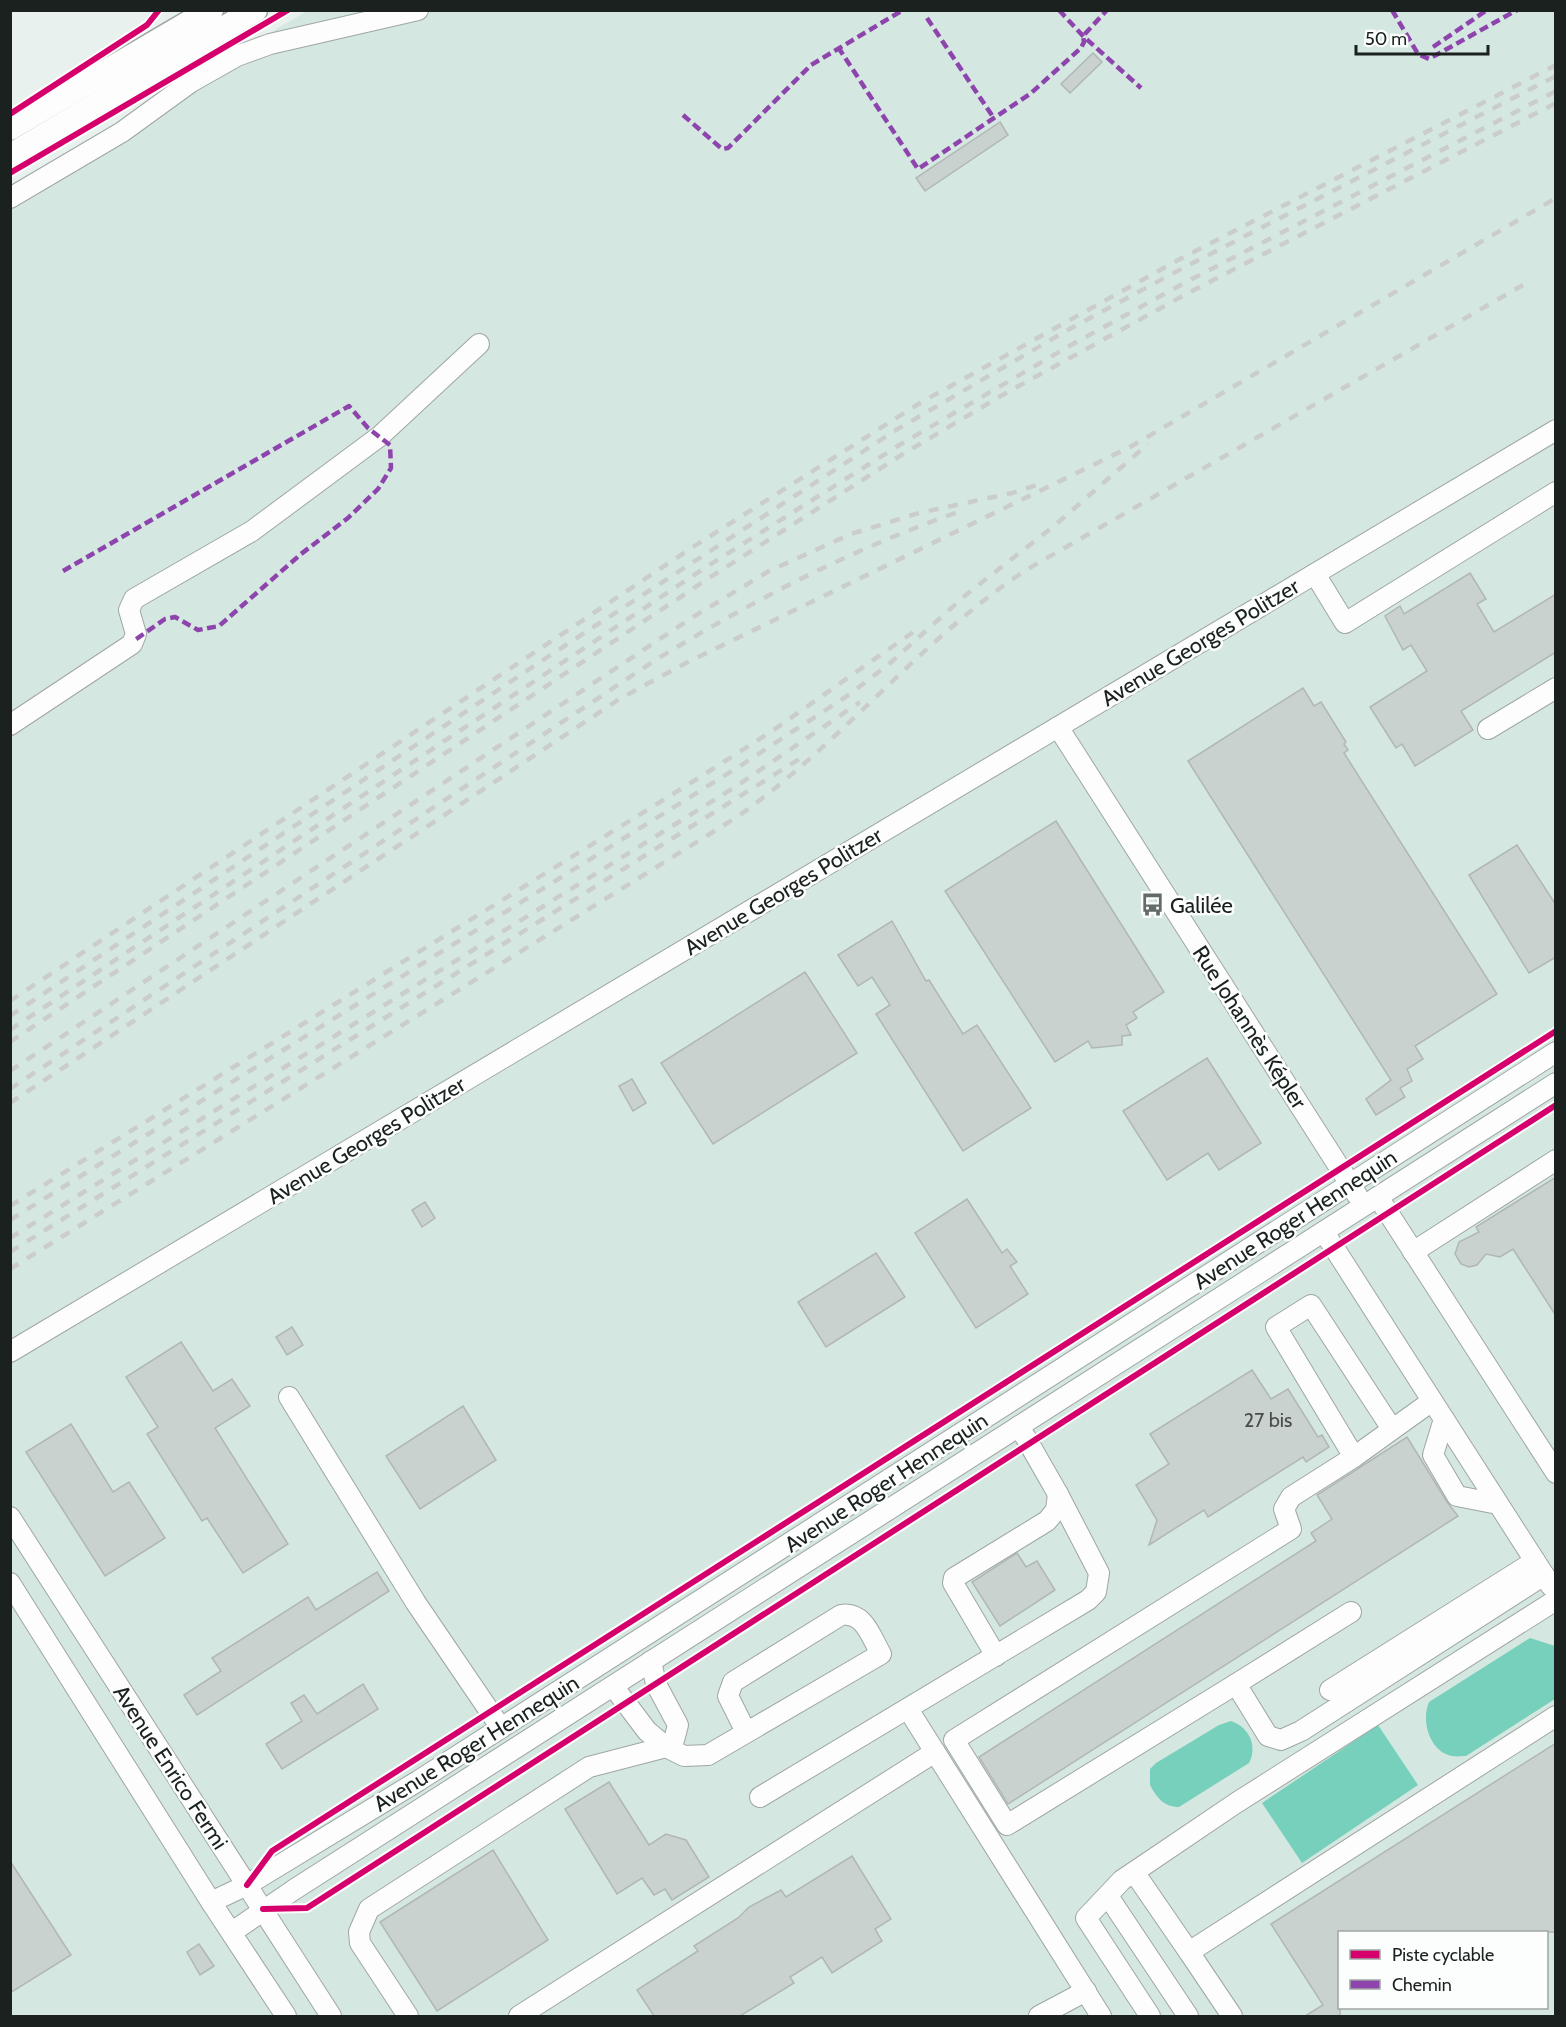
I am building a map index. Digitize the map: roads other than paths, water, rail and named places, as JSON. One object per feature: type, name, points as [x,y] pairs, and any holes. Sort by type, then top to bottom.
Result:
[{"type":"main road","points":[[10,128],[178,20],[211,10]]},
{"type":"main road","points":[[10,156],[255,10]]},
{"type":"street","points":[[10,198],[122,132],[192,82],[237,56],[270,44],[418,10]]},
{"type":"street","points":[[10,725],[132,644],[136,634],[129,610],[134,599],[252,531],[380,436],[479,344]]},
{"type":"street","name":"Avenue Georges Politzer","points":[[10,1352],[1555,430]]},
{"type":"street","points":[[1315,573],[1345,623],[1556,492]]},
{"type":"street","points":[[1488,729],[1556,688]]},
{"type":"street","name":"Rue Johannès Képler","points":[[1058,727],[1350,1183],[1371,1202],[1413,1252],[1556,1473]]},
{"type":"street","name":"Avenue Roger Hennequin","points":[[211,1902],[247,1885],[501,1728],[1556,1052]]},
{"type":"street","name":"Avenue Roger Hennequin","points":[[232,1932],[651,1661],[1556,1083]]},
{"type":"street","points":[[1413,1252],[1556,1160]]},
{"type":"street","points":[[1324,1232],[1556,1593]]},
{"type":"street","points":[[1354,1457],[1276,1327],[1311,1305],[1392,1429]]},
{"type":"street","points":[[289,1397],[416,1603],[501,1728]]},
{"type":"street","points":[[1352,1612],[1007,1825],[954,1740],[1292,1529],[1284,1509],[1291,1497],[1354,1457],[1432,1401]]},
{"type":"street","points":[[1444,1419],[1433,1455],[1457,1496],[1498,1504]]},
{"type":"street","points":[[760,1797],[1088,1600],[1095,1592],[1099,1573],[1019,1426]]},
{"type":"street","points":[[996,1656],[953,1583],[954,1578],[1047,1521],[1056,1510],[1058,1494]]},
{"type":"street","name":"Avenue Enrico Fermi","points":[[10,1517],[331,2016]]},
{"type":"street","points":[[1236,1684],[1268,1737],[1281,1740],[1301,1731],[1540,1568]]},
{"type":"street","points":[[1330,1690],[1540,1568]]},
{"type":"street","name":"Avenue Enrico Fermi","points":[[10,1583],[211,1902],[286,2016]]},
{"type":"street","points":[[1150,2016],[1086,1918],[1134,1872],[1285,1772],[1556,1600]]},
{"type":"street","points":[[613,1686],[647,1731],[666,1747],[684,1756],[708,1755],[881,1654],[860,1618],[850,1614],[841,1615],[733,1682],[728,1696],[746,1732]]},
{"type":"street","points":[[408,2016],[360,1943],[359,1932],[369,1909],[589,1767],[666,1747],[674,1740],[678,1725],[656,1684],[651,1661]]},
{"type":"street","points":[[908,1709],[1101,2016]]},
{"type":"street","points":[[1189,1952],[1556,1716]]},
{"type":"street","points":[[519,2016],[935,1752]]},
{"type":"street","points":[[1134,1872],[1232,2016]]},
{"type":"street","points":[[1108,1896],[1188,2016]]},
{"type":"street","points":[[1040,2016],[1086,1991]]},
{"type":"railway","points":[[10,1001],[693,547],[920,403],[1180,259],[1556,65]]},
{"type":"railway","points":[[10,1016],[549,656],[896,430],[1066,331],[1183,268],[1556,76]]},
{"type":"railway","points":[[10,1030],[703,569],[901,444],[1071,345],[1188,281],[1556,91]]},
{"type":"railway","points":[[10,1042],[709,578],[903,454],[1006,393],[1192,291],[1556,103]]},
{"type":"railway","points":[[10,1103],[621,698],[686,663],[1130,447],[1556,198]]},
{"type":"railway","points":[[10,1269],[737,817],[811,757],[951,628],[1026,570],[1523,285]]},
{"type":"railway","points":[[10,1220],[740,766],[850,694],[889,664],[967,594],[1054,526],[1148,444]]},
{"type":"railway","points":[[10,1071],[693,617],[769,571],[851,534],[919,513],[1012,493],[1037,485]]},
{"type":"railway","points":[[10,1089],[657,659],[730,616],[803,578],[878,543],[958,512]]},
{"type":"railway","points":[[10,1206],[697,779],[772,731],[919,628]]},
{"type":"railway","points":[[10,1238],[735,787],[860,702]]},
{"type":"railway","points":[[10,1252],[801,758]]},
{"type":"place","name":"Galilée","points":[[1152,905]]}]
